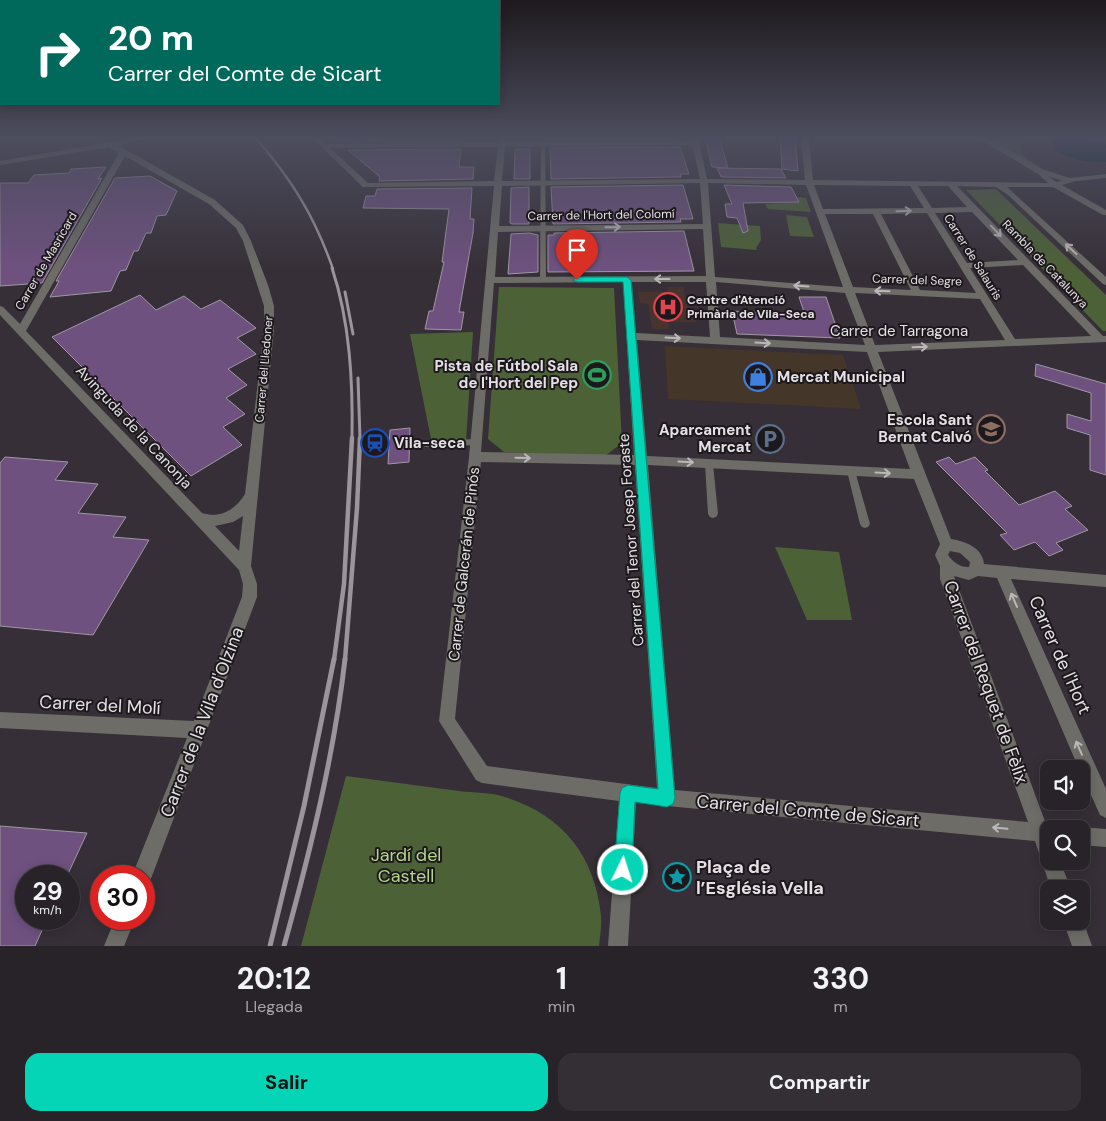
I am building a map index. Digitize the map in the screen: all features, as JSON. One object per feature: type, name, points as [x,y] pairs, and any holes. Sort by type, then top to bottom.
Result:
[{"type":"street","name":"Carrer de Masricard","points":[[21,331],[106,181]]},
{"type":"street","name":"Carrer del Lledoner","points":[[175,181],[212,202],[240,227],[247,241],[269,306],[269,329],[244,566]]},
{"type":"street","points":[[362,181],[366,185],[692,181]]},
{"type":"street","points":[[704,181],[715,341]]},
{"type":"street","points":[[719,181],[998,185],[1055,185],[1067,181]]},
{"type":"street","points":[[1051,181],[1106,213]]},
{"type":"street","points":[[809,182],[918,474],[947,545]]},
{"type":"street","points":[[543,183],[544,280]]},
{"type":"street","name":"Carrer de Salauris","points":[[912,183],[1013,344]]},
{"type":"street","name":"Carrer de Galcerán de Pinós","points":[[447,722],[475,457],[498,184]]},
{"type":"street","name":"Rambla de Catalunya","points":[[950,184],[1104,340]]},
{"type":"street","name":"Rambla de Catalunya","points":[[998,185],[1011,193],[1106,282]]},
{"type":"street","points":[[1011,193],[1015,188],[1027,185]]},
{"type":"street","points":[[820,211],[876,212],[974,208]]},
{"type":"street","points":[[876,212],[917,293]]},
{"type":"street","name":"Carrer de l'Hort del Colomí","points":[[494,229],[707,226]]},
{"type":"street","points":[[964,266],[1026,262]]},
{"type":"street","name":"Carrer del Segre","points":[[490,280],[710,279],[849,290],[983,296]]},
{"type":"street","name":"Carrer del Tenor Josep Foraste","points":[[627,280],[667,798]]},
{"type":"street","name":"Avinguda de la Canonja","points":[[0,309],[244,566]]},
{"type":"street","name":"Carrer de Tarragona","points":[[632,336],[871,349],[1104,340]]},
{"type":"street","points":[[425,444],[476,442]]},
{"type":"street","points":[[475,457],[641,460],[918,474]]},
{"type":"street","points":[[709,464],[714,514]]},
{"type":"street","points":[[851,471],[865,524]]},
{"type":"street","name":"Carrer del Lledoner","points":[[197,517],[211,521],[229,518],[245,506],[252,490]]},
{"type":"street","points":[[947,545],[942,555],[947,565],[963,574],[969,574],[976,570],[1106,581]]},
{"type":"street","points":[[947,545],[958,546],[970,552],[977,561],[976,570]]},
{"type":"street","name":"Carrer del Requet de Fèlix","points":[[947,565],[947,579],[1040,820]]},
{"type":"street","name":"Carrer de la Vila d'Olzina","points":[[146,865],[248,602],[251,590],[250,577],[244,566]]},
{"type":"street","name":"Carrer de l'Hort","points":[[1001,572],[1106,809]]},
{"type":"street","name":"Carrer del Molí","points":[[0,720],[199,730]]},
{"type":"street","name":"Carrer del Comte de Sicart","points":[[447,722],[482,774],[667,798],[1040,832]]},
{"type":"street","points":[[618,946],[628,793]]},
{"type":"street","points":[[1090,837],[1106,838]]},
{"type":"street","points":[[114,946],[121,930]]},
{"type":"street","points":[[1076,930],[1082,946]]},
{"type":"shaded area","name":"Centre d'Atenció Primària de Vila-Seca","points":[[667,287],[683,287],[689,311],[694,311],[697,322],[668,322],[669,329],[652,329],[648,304],[640,303],[638,292],[668,292]]},
{"type":"shaded area","name":"Mercat Municipal","points":[[665,346],[843,355],[861,409],[668,399]]},
{"type":"green space","points":[[996,189],[1106,295],[1106,331],[1103,331],[966,190]]},
{"type":"green space","points":[[796,197],[806,198],[811,212],[768,209],[765,204],[799,202]]},
{"type":"green space","points":[[786,215],[807,217],[814,237],[790,236]]},
{"type":"green space","points":[[718,223],[760,226],[761,240],[756,248],[757,250],[721,247]]},
{"type":"green space","points":[[499,287],[614,288],[622,443],[605,456],[504,452],[488,439]]},
{"type":"green space","points":[[473,332],[466,442],[432,444],[410,334]]},
{"type":"green space","points":[[775,547],[839,552],[852,620],[807,620]]},
{"type":"green space","name":"Jardí del Castell","points":[[346,776],[494,794],[525,805],[543,815],[559,826],[572,840],[583,856],[591,874],[601,916],[599,946],[301,946]]},
{"type":"building","points":[[29,181],[100,181],[42,283],[0,286],[0,183],[28,183]]},
{"type":"building","points":[[113,181],[159,181],[177,191],[166,215],[157,216],[151,233],[146,233],[138,251],[134,251],[126,270],[120,271],[111,291],[50,297],[59,281],[56,281]]},
{"type":"building","points":[[683,185],[693,219],[680,219],[681,222],[553,224],[551,187]]},
{"type":"building","points":[[724,185],[791,187],[799,202],[743,203],[748,231],[743,233],[737,218],[727,217],[725,204],[732,204]]},
{"type":"building","points":[[529,187],[529,224],[512,224],[510,223],[511,188]]},
{"type":"building","points":[[472,188],[470,219],[474,219],[473,233],[459,312],[464,312],[461,330],[425,329],[429,311],[433,311],[444,262],[442,262],[449,209],[363,208],[366,196],[375,196],[377,189]]},
{"type":"building","points":[[684,231],[694,271],[548,272],[548,235],[554,235],[554,233]]},
{"type":"building","points":[[529,233],[538,235],[538,272],[508,274],[511,234]]},
{"type":"building","points":[[140,295],[156,310],[184,296],[201,309],[220,300],[256,328],[237,338],[256,354],[228,369],[247,385],[226,398],[245,414],[223,427],[242,445],[191,476],[52,337]]},
{"type":"building","points":[[799,297],[826,297],[840,338],[737,334],[732,311],[805,315]]},
{"type":"building","points":[[1036,364],[1106,384],[1106,475],[1090,470],[1090,435],[1067,428],[1067,414],[1091,421],[1091,393],[1035,376]]},
{"type":"building","points":[[410,428],[409,462],[388,464],[390,430]]},
{"type":"building","points":[[5,457],[68,462],[55,480],[98,484],[78,513],[126,517],[113,537],[149,540],[93,635],[0,626],[0,463]]},
{"type":"building","points":[[949,457],[956,464],[975,457],[988,470],[985,471],[1019,505],[1055,491],[1072,506],[1065,509],[1088,530],[1056,543],[1063,550],[1049,556],[1035,542],[1014,550],[1000,535],[1007,533],[936,462]]},
{"type":"building","points":[[0,826],[87,833],[72,865],[15,865],[15,930],[42,930],[35,946],[0,946]]},
{"type":"railway","points":[[290,181],[310,215],[333,269]]},
{"type":"railway","points":[[332,268],[347,331],[351,374],[352,438]]},
{"type":"railway","points":[[345,292],[353,334]]},
{"type":"railway","points":[[358,378],[360,438]]},
{"type":"railway","points":[[334,660],[344,584],[352,438]]},
{"type":"railway","points":[[345,660],[357,508],[360,438]]},
{"type":"railway","points":[[270,946],[304,806],[334,659]]},
{"type":"railway","points":[[284,946],[328,768],[345,659]]},
{"type":"place","name":"Centre d'Atenció Primària de Vila-Seca","points":[[668,307]]},
{"type":"place","name":"Pista de Fútbol Sala de l'Hort del Pep","points":[[597,375]]},
{"type":"place","name":"Mercat Municipal","points":[[758,377]]},
{"type":"place","name":"Escola Sant Bernat Calvó","points":[[991,429]]},
{"type":"place","name":"Aparcament Mercat","points":[[770,439]]},
{"type":"place","name":"Vila-seca","points":[[375,443]]},
{"type":"place","name":"Plaça de l’Església Vella","points":[[677,877]]},
{"type":"route","points":[[577,280],[627,280],[667,798],[628,793],[623,870]]}]
